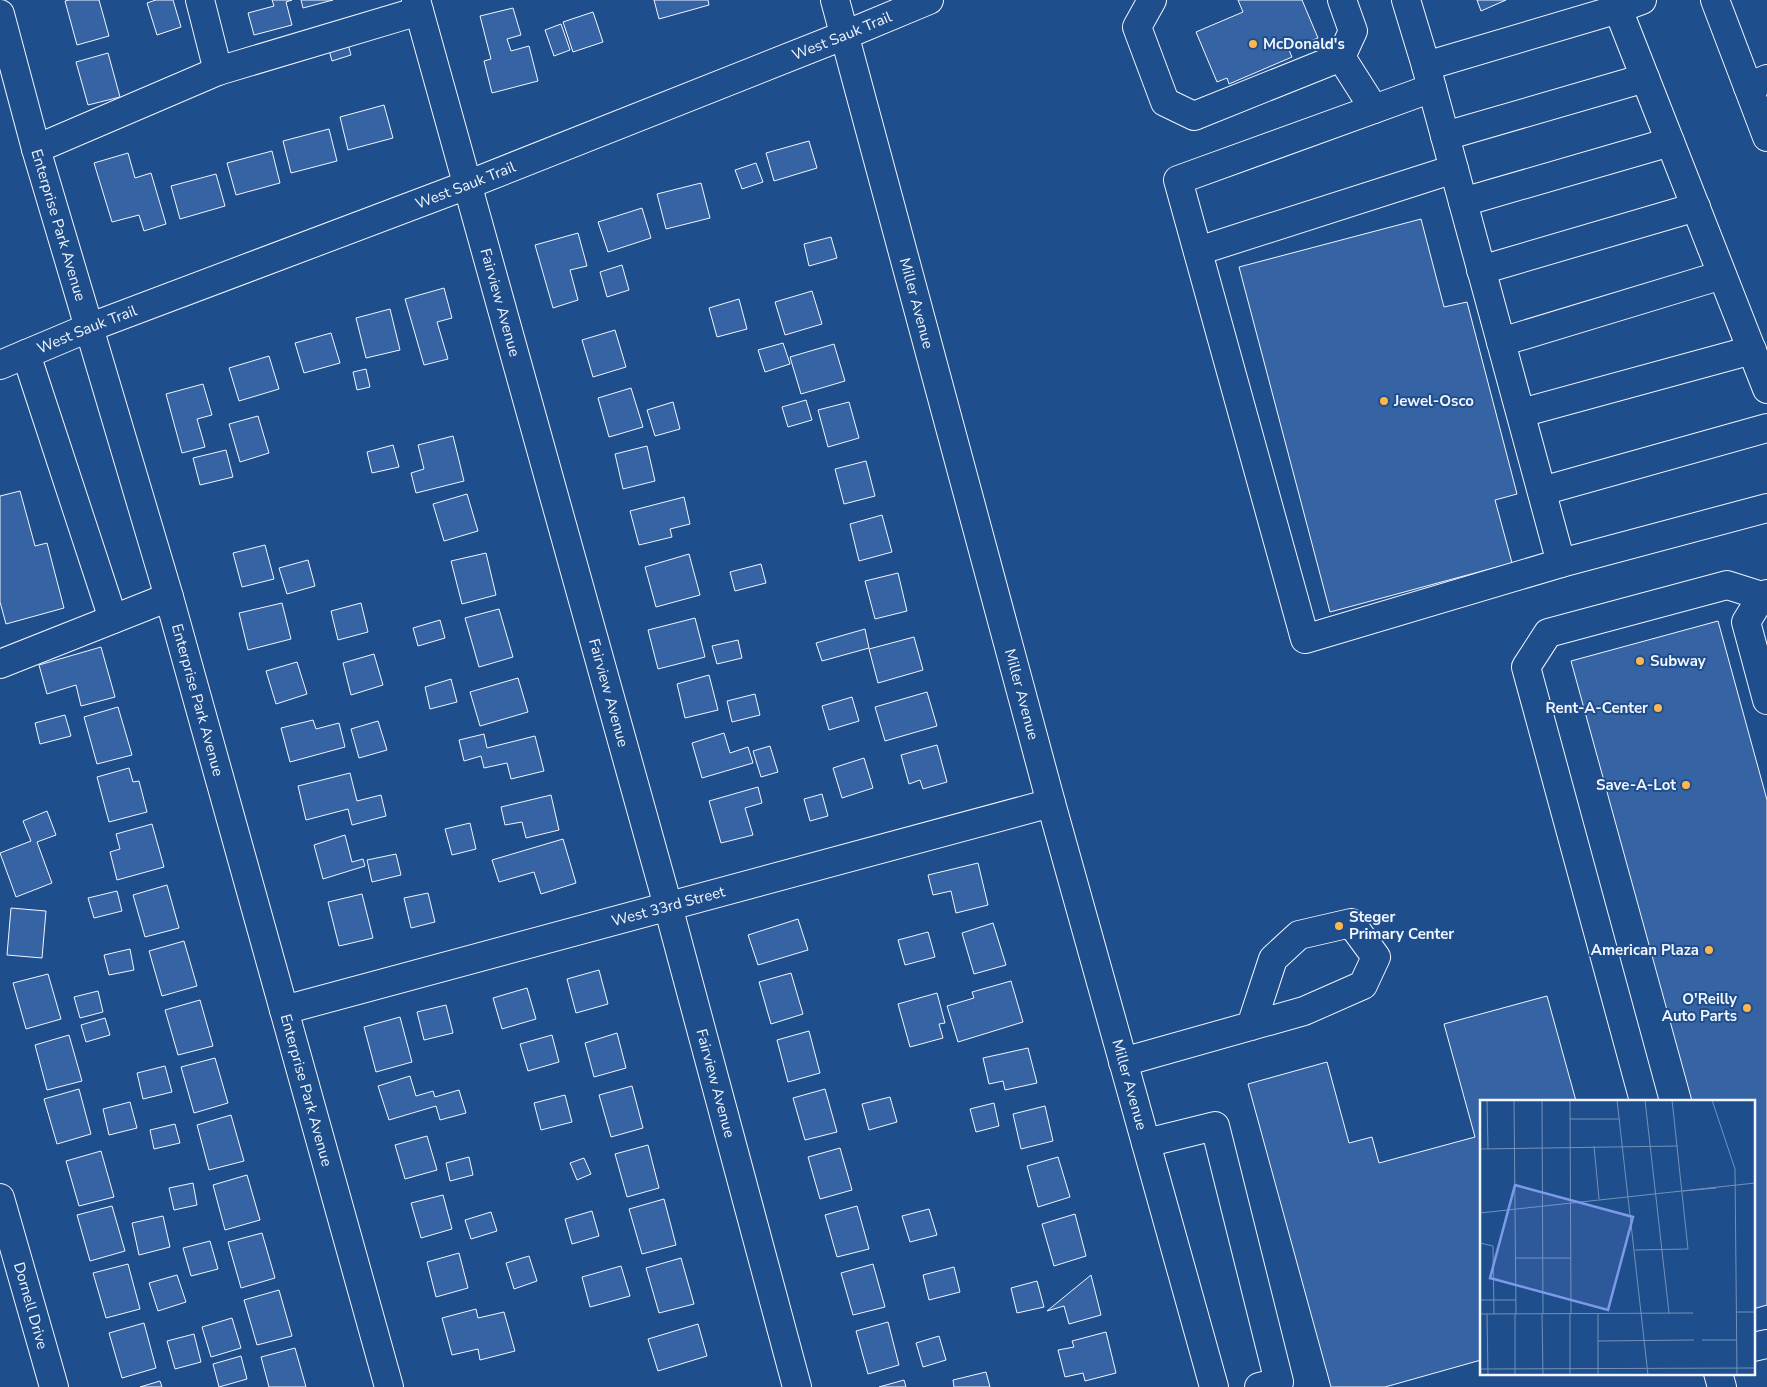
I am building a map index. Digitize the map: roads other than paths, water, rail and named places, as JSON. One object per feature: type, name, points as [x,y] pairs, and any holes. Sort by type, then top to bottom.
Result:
[{"type":"street","points":[[200,0],[218,71]]},
{"type":"street","name":"Miller Avenue","points":[[835,0],[1051,803],[1214,1387]]},
{"type":"street","name":"West Sauk Trail","points":[[0,365],[88,328],[467,185],[929,0]]},
{"type":"street","points":[[1152,0],[1137,27],[1165,102],[1194,116],[1341,57],[1353,31],[1342,0]]},
{"type":"street","points":[[1406,0],[1429,77],[1561,563]]},
{"type":"street","points":[[1715,0],[1758,83],[1767,137]]},
{"type":"street","points":[[1520,413],[1761,367],[1722,275],[1645,78],[1630,4],[1429,77],[1374,109],[1178,180],[1304,639],[1561,563],[1767,508]]},
{"type":"street","points":[[36,149],[218,71],[417,6]]},
{"type":"street","name":"Fairview Avenue","points":[[417,6],[668,906],[797,1387]]},
{"type":"street","name":"Enterprise Park Avenue","points":[[0,14],[7,68],[36,149],[169,597],[389,1387]]},
{"type":"street","points":[[1341,57],[1374,109]]},
{"type":"street","points":[[1445,136],[1645,78]]},
{"type":"street","points":[[1463,202],[1670,142]]},
{"type":"street","points":[[1198,251],[1454,168]]},
{"type":"street","points":[[1482,270],[1696,207]]},
{"type":"street","points":[[1501,342],[1722,275]]},
{"type":"street","points":[[26,354],[113,619]]},
{"type":"street","points":[[1542,491],[1767,428]]},
{"type":"street","points":[[1644,1100],[1526,667],[1548,633],[1727,585],[1764,595],[1746,622],[1767,700]]},
{"type":"street","points":[[0,664],[169,597]]},
{"type":"street","name":"West 33rd Street","points":[[284,1010],[1051,803]]},
{"type":"street","points":[[1123,1062],[1251,1026],[1304,1011],[1363,985],[1376,957],[1351,923],[1299,935],[1273,959],[1251,1026]]},
{"type":"street","points":[[1146,1143],[1215,1126],[1279,1382],[1259,1387]]},
{"type":"street","name":"Dornell Drive","points":[[0,1198],[54,1387]]},
{"type":"street","points":[[1754,1348],[1767,1344]]},
{"type":"street","points":[[1718,1374],[1722,1387]]},
{"type":"place","name":"McDonald's","points":[[1253,44]]},
{"type":"place","name":"Jewel-Osco","points":[[1384,401]]},
{"type":"place","name":"Subway","points":[[1640,661]]},
{"type":"place","name":"Rent-A-Center","points":[[1658,708]]},
{"type":"place","name":"Save-A-Lot","points":[[1686,785]]},
{"type":"place","name":"Steger Primary Center","points":[[1339,926]]},
{"type":"place","name":"American Plaza","points":[[1709,950]]},
{"type":"place","name":"O'Reilly Auto Parts","points":[[1747,1008]]}]
